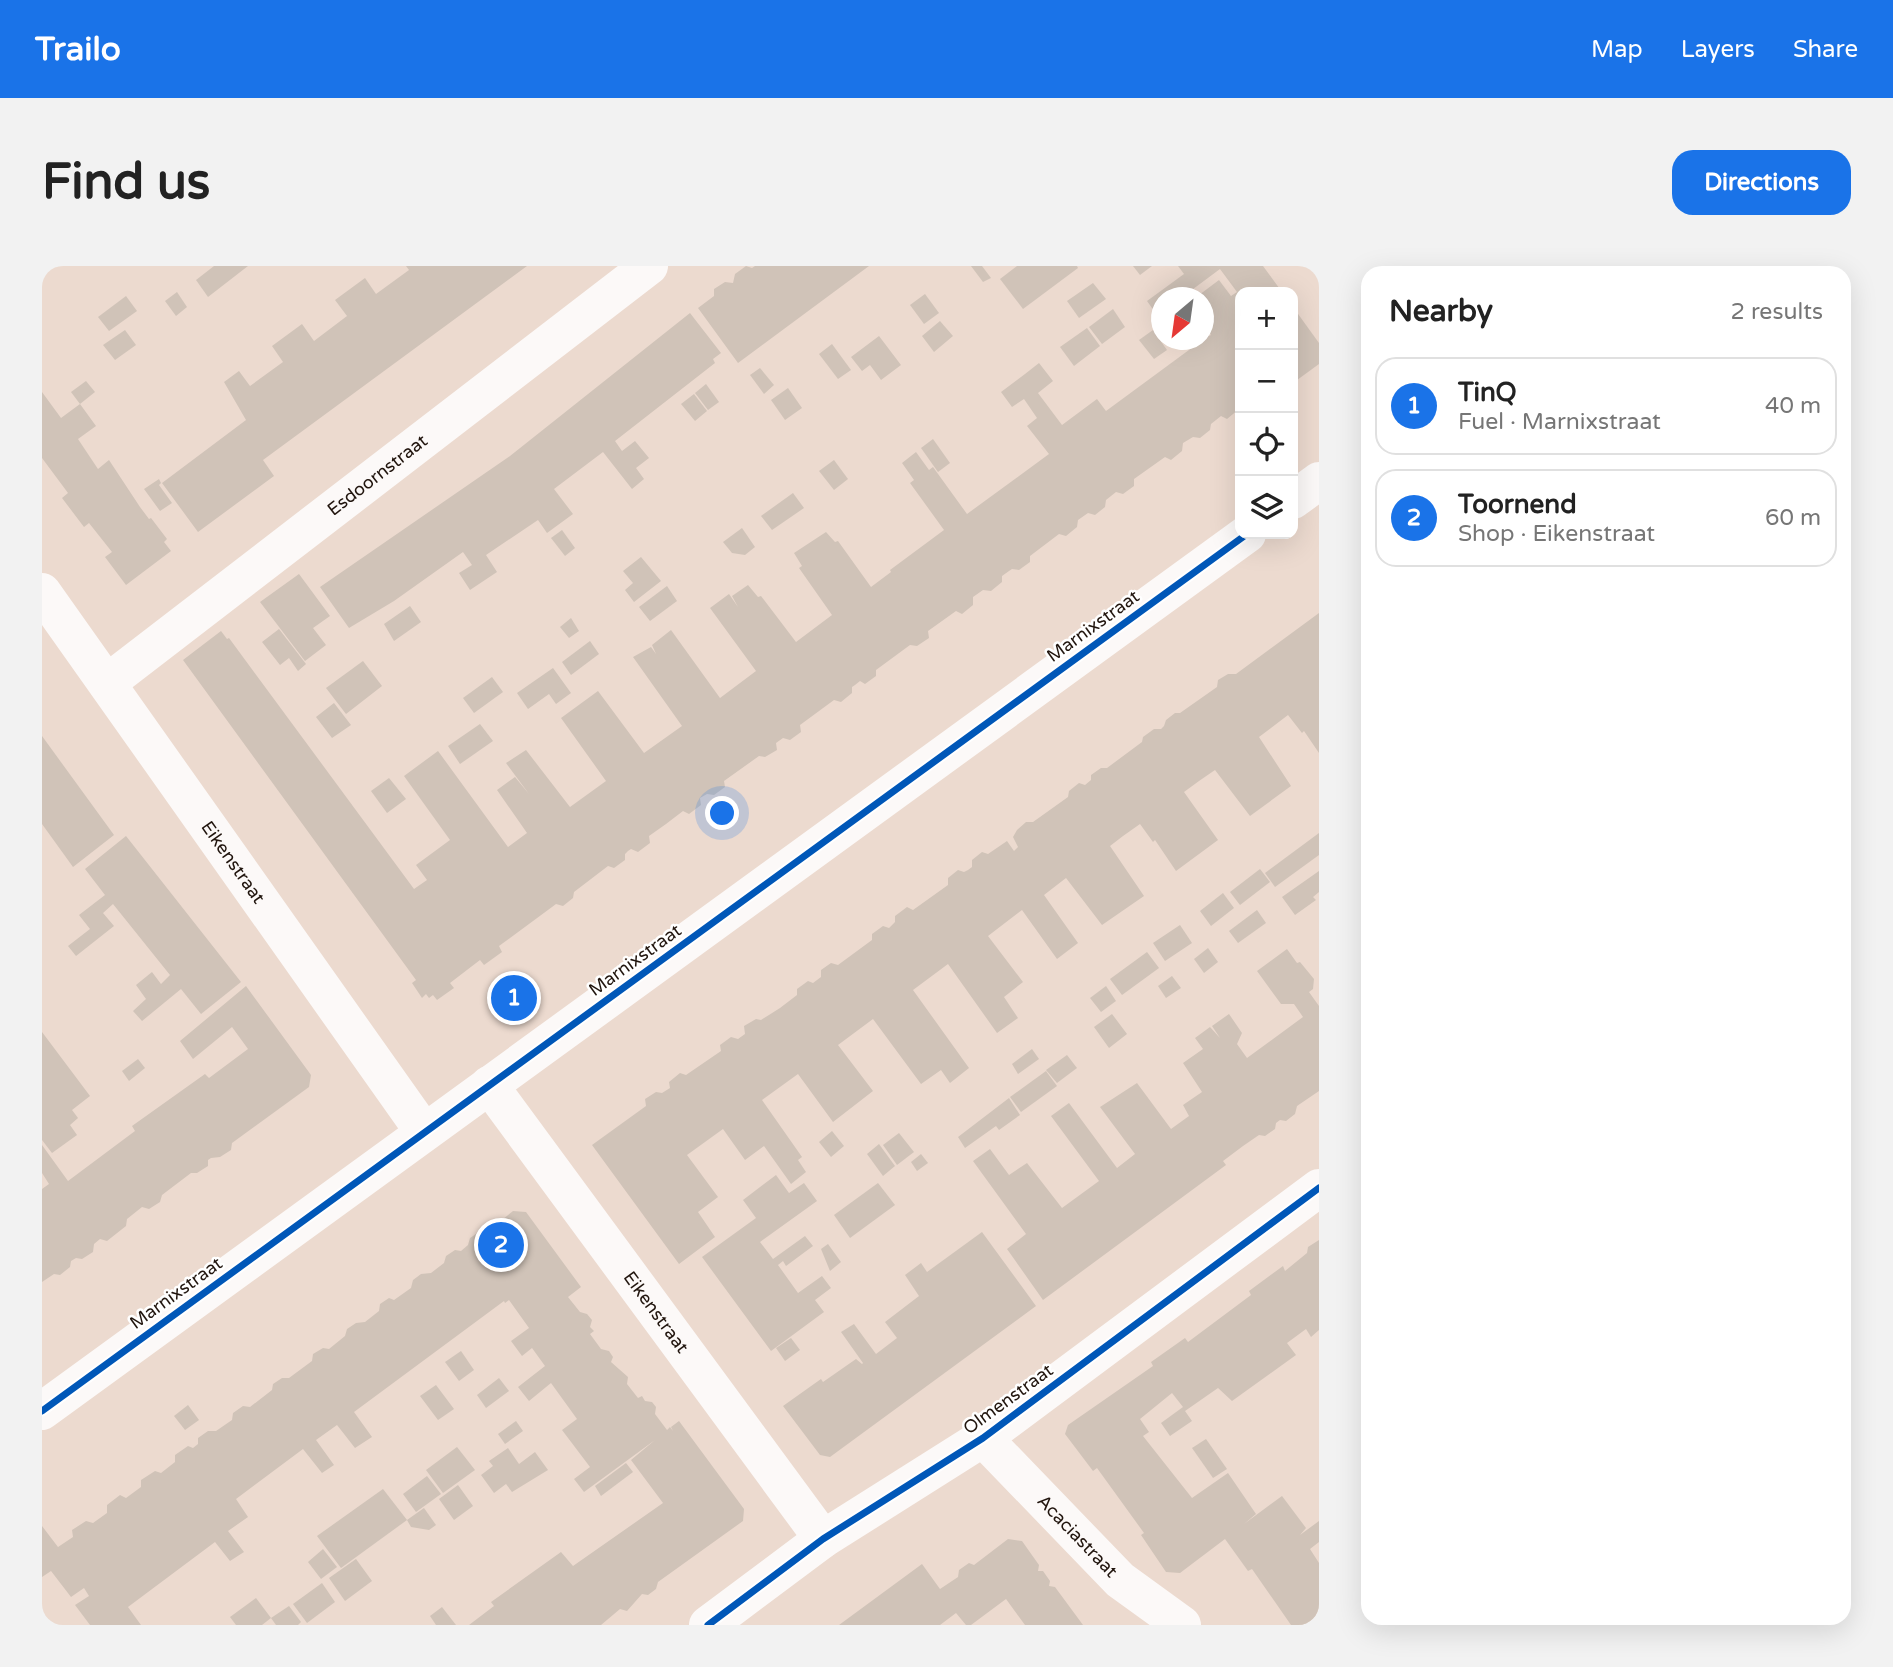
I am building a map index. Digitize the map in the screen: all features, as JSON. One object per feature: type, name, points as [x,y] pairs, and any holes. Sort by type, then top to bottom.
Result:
[{"type":"street","name":"Esdoornstraat","points":[[107,683],[649,266]]},
{"type":"street","points":[[1298,496],[1319,481]]},
{"type":"street","name":"Marnixstraat","points":[[42,1411],[1240,539]]},
{"type":"street","name":"Eikenstraat","points":[[42,592],[424,1132]]},
{"type":"street","name":"Eikenstraat","points":[[489,1086],[822,1539]]},
{"type":"street","name":"Olmenstraat","points":[[708,1625],[822,1539],[983,1438],[1319,1188]]},
{"type":"street","name":"Acaciastraat","points":[[983,1438],[1120,1580],[1182,1625]]},
{"type":"building","points":[[214,266],[248,266],[208,297],[196,280]]},
{"type":"building","points":[[406,266],[527,266],[263,460],[274,476],[198,532],[162,483],[246,420],[224,382],[239,371],[250,386],[283,362],[272,346],[302,324],[314,341],[347,316],[335,300],[365,278],[376,294],[409,270]]},
{"type":"building","points":[[746,266],[869,266],[738,363],[698,308],[714,296],[714,289],[725,282],[733,283],[735,274]]},
{"type":"building","points":[[971,266],[982,266],[991,278],[983,282]]},
{"type":"building","points":[[1017,266],[1078,268],[1023,309],[1000,279]]},
{"type":"building","points":[[1133,266],[1152,266],[1140,275]]},
{"type":"building","points":[[1178,266],[1263,266],[1278,287],[1235,287],[1235,289],[1220,269],[1196,287],[1166,287],[1184,274]]},
{"type":"building","points":[[1219,280],[1231,296],[1235,293],[1235,412],[1227,419],[1221,416],[1200,438],[1193,437],[1183,443],[1182,451],[1171,460],[1165,457],[1134,479],[1134,486],[1123,494],[1116,492],[1095,515],[1088,513],[1078,520],[1077,527],[1066,536],[1059,534],[1030,556],[1030,562],[1019,570],[1012,569],[1002,576],[1002,582],[991,591],[983,590],[973,597],[973,605],[962,614],[956,611],[928,631],[929,638],[917,646],[910,645],[876,670],[876,676],[865,684],[860,681],[852,687],[852,693],[841,702],[834,700],[800,725],[801,732],[790,740],[783,738],[776,743],[777,750],[765,757],[759,756],[724,781],[725,787],[714,795],[707,794],[700,798],[701,805],[689,814],[683,811],[649,836],[650,843],[638,852],[631,849],[625,854],[625,860],[614,868],[608,866],[574,892],[573,898],[563,906],[556,904],[499,946],[502,952],[484,965],[480,960],[450,983],[454,988],[437,1000],[433,995],[429,998],[426,994],[422,998],[412,983],[416,980],[183,660],[221,631],[229,638],[414,889],[427,880],[416,865],[450,840],[404,776],[438,751],[508,847],[527,833],[497,790],[515,777],[529,794],[506,763],[526,750],[570,807],[606,781],[561,718],[598,691],[644,753],[682,726],[633,657],[651,647],[656,654],[652,645],[671,630],[720,698],[756,671],[710,608],[729,594],[738,607],[732,596],[748,585],[758,597],[761,596],[796,642],[832,615],[799,568],[802,566],[794,553],[826,532],[835,542],[838,541],[871,587],[944,530],[910,483],[914,480],[902,463],[916,452],[929,470],[933,467],[967,514],[1049,454],[1027,426],[1037,418],[1024,399],[1012,407],[1001,392],[1039,363],[1053,381],[1038,393],[1062,425],[1097,399],[1106,411],[1189,350],[1214,350],[1214,287],[1210,287]]},
{"type":"building","points":[[1093,283],[1106,299],[1079,318],[1067,301]]},
{"type":"building","points":[[177,292],[187,307],[176,316],[165,301]]},
{"type":"building","points":[[925,294],[939,313],[924,324],[910,305]]},
{"type":"building","points":[[126,296],[137,311],[109,331],[98,317]]},
{"type":"building","points":[[1113,309],[1125,327],[1102,344],[1089,327]]},
{"type":"building","points":[[690,313],[721,353],[713,359],[715,363],[615,441],[622,451],[635,441],[649,458],[636,468],[644,479],[632,489],[603,452],[554,489],[573,514],[547,533],[538,520],[486,555],[497,572],[470,590],[459,573],[472,565],[463,552],[394,601],[349,628],[320,587],[510,456]]},
{"type":"building","points":[[1298,314],[1319,343],[1319,364],[1298,379]]},
{"type":"building","points":[[940,321],[953,336],[934,352],[922,336]]},
{"type":"building","points":[[1087,328],[1100,346],[1074,366],[1060,347]]},
{"type":"building","points":[[125,330],[136,345],[115,360],[103,345]]},
{"type":"building","points":[[1151,331],[1151,350],[1167,350],[1154,359],[1139,340]]},
{"type":"building","points":[[879,336],[901,365],[881,380],[870,365],[862,371],[851,357]]},
{"type":"building","points":[[832,344],[851,370],[838,379],[819,354]]},
{"type":"building","points":[[760,368],[774,385],[764,394],[750,375]]},
{"type":"building","points":[[86,381],[95,392],[80,404],[71,392]]},
{"type":"building","points":[[706,384],[719,402],[708,410],[695,393]]},
{"type":"building","points":[[788,388],[802,408],[785,420],[771,400]]},
{"type":"building","points":[[42,392],[61,418],[80,404],[96,426],[78,439],[98,469],[109,460],[140,507],[167,539],[164,542],[171,551],[126,585],[105,557],[112,552],[89,523],[84,527],[62,498],[68,493],[42,458]]},
{"type":"building","points":[[694,394],[707,411],[695,421],[681,404]]},
{"type":"building","points":[[933,439],[950,463],[938,472],[921,448]]},
{"type":"building","points":[[834,460],[848,479],[834,490],[819,471]]},
{"type":"building","points":[[159,479],[159,485],[172,503],[160,511],[144,489]]},
{"type":"building","points":[[793,493],[804,508],[772,530],[761,516]]},
{"type":"building","points":[[742,528],[755,547],[745,555],[732,553],[723,542]]},
{"type":"building","points":[[562,530],[575,548],[565,556],[551,538]]},
{"type":"building","points":[[641,557],[661,581],[634,602],[625,590],[633,583],[623,571]]},
{"type":"building","points":[[299,574],[330,616],[313,628],[326,645],[305,661],[260,602]]},
{"type":"building","points":[[667,586],[677,601],[650,621],[639,607]]},
{"type":"building","points":[[410,606],[421,622],[394,641],[384,624]]},
{"type":"building","points":[[1319,613],[1319,753],[1304,731],[1302,733],[1288,715],[1259,737],[1291,786],[1250,816],[1215,770],[1184,792],[1218,840],[1176,871],[1155,840],[1153,842],[1140,824],[1123,836],[1110,846],[1144,896],[1102,925],[1066,878],[1044,895],[1078,943],[1057,959],[1022,910],[988,936],[1023,982],[1004,997],[1018,1018],[997,1033],[948,964],[913,990],[969,1068],[950,1083],[941,1070],[921,1084],[873,1019],[838,1045],[873,1091],[833,1122],[798,1074],[762,1100],[802,1157],[798,1160],[806,1172],[791,1184],[764,1146],[745,1160],[723,1129],[687,1155],[718,1197],[698,1212],[715,1237],[679,1264],[592,1145],[646,1106],[645,1099],[670,1088],[669,1082],[680,1073],[686,1075],[721,1051],[720,1045],[731,1037],[738,1039],[745,1034],[744,1026],[756,1019],[761,1020],[780,1008],[797,995],[797,989],[808,981],[813,983],[821,977],[821,970],[831,963],[838,965],[872,940],[872,934],[883,926],[889,928],[895,922],[895,916],[907,907],[913,910],[948,885],[948,878],[958,870],[964,872],[972,867],[972,860],[982,852],[988,854],[1007,841],[1014,851],[1018,847],[1013,837],[1026,822],[1033,822],[1068,797],[1069,791],[1079,783],[1085,785],[1091,780],[1091,775],[1101,768],[1107,768],[1142,742],[1143,737],[1154,729],[1161,729],[1166,720],[1175,713],[1180,713],[1217,687],[1218,680],[1228,674],[1236,674]]},
{"type":"building","points":[[571,618],[579,631],[569,638],[560,627]]},
{"type":"building","points":[[279,629],[306,664],[298,671],[289,658],[280,665],[262,642]]},
{"type":"building","points":[[590,641],[599,654],[571,675],[562,662]]},
{"type":"building","points":[[363,661],[382,686],[346,714],[326,688]]},
{"type":"building","points":[[553,668],[571,693],[556,704],[549,694],[528,709],[517,693]]},
{"type":"building","points":[[492,677],[503,692],[474,713],[463,698]]},
{"type":"building","points":[[334,703],[351,725],[332,738],[316,717]]},
{"type":"building","points":[[480,724],[493,741],[460,764],[448,746]]},
{"type":"building","points":[[42,736],[114,835],[73,867],[42,824]]},
{"type":"building","points":[[389,778],[406,799],[387,813],[371,791]]},
{"type":"building","points":[[1319,833],[1319,855],[1275,887],[1265,873]]},
{"type":"building","points":[[126,836],[241,982],[201,1014],[181,989],[142,1021],[133,1011],[146,999],[136,985],[152,972],[161,984],[170,975],[113,904],[103,913],[114,926],[76,956],[68,946],[90,929],[79,915],[105,895],[85,869]]},
{"type":"building","points":[[1260,869],[1270,882],[1240,905],[1230,892]]},
{"type":"building","points":[[1319,871],[1319,892],[1313,897],[1316,900],[1295,915],[1282,897]]},
{"type":"building","points":[[1223,893],[1234,908],[1211,926],[1200,911]]},
{"type":"building","points":[[1257,910],[1266,923],[1238,943],[1229,931]]},
{"type":"building","points":[[1180,925],[1192,943],[1165,961],[1153,943]]},
{"type":"building","points":[[1208,948],[1218,962],[1204,973],[1194,959]]},
{"type":"building","points":[[1287,949],[1314,979],[1313,989],[1309,992],[1319,1006],[1319,1091],[1297,1106],[1295,1114],[1286,1121],[1280,1120],[1275,1129],[1265,1136],[1259,1135],[1243,1146],[1223,1161],[1226,1165],[1043,1300],[1007,1249],[1026,1234],[973,1161],[990,1149],[1009,1175],[1027,1163],[1062,1208],[1099,1181],[1051,1116],[1069,1103],[1117,1168],[1135,1154],[1100,1107],[1137,1083],[1171,1129],[1189,1116],[1183,1105],[1202,1092],[1183,1063],[1203,1049],[1195,1038],[1210,1027],[1220,1038],[1212,1026],[1229,1014],[1242,1033],[1237,1044],[1247,1058],[1303,1017],[1294,1004],[1281,1004],[1257,971]]},
{"type":"building","points":[[1147,952],[1159,968],[1122,995],[1110,979]]},
{"type":"building","points":[[1172,976],[1181,988],[1166,998],[1158,986]]},
{"type":"building","points":[[246,986],[311,1075],[309,1087],[232,1143],[231,1150],[220,1157],[211,1158],[208,1160],[208,1166],[197,1173],[191,1173],[162,1195],[160,1202],[149,1209],[142,1207],[127,1219],[126,1226],[107,1241],[100,1239],[94,1244],[93,1252],[82,1259],[76,1258],[60,1275],[54,1274],[42,1282],[42,1189],[49,1184],[42,1173],[42,1145],[68,1181],[135,1131],[132,1126],[205,1074],[209,1078],[248,1049],[232,1027],[193,1059],[180,1041]]},
{"type":"building","points":[[1106,986],[1116,1001],[1101,1012],[1090,998]]},
{"type":"building","points":[[1112,1014],[1127,1034],[1109,1048],[1094,1027]]},
{"type":"building","points":[[42,1032],[90,1096],[72,1110],[78,1118],[70,1125],[77,1135],[52,1153],[42,1140]]},
{"type":"building","points":[[1032,1049],[1039,1059],[1018,1074],[1012,1064]]},
{"type":"building","points":[[1067,1055],[1077,1068],[1057,1083],[1046,1070]]},
{"type":"building","points":[[138,1059],[145,1068],[129,1081],[122,1071]]},
{"type":"building","points":[[1046,1071],[1057,1086],[1021,1112],[1010,1097]]},
{"type":"building","points":[[1009,1098],[1020,1115],[999,1130],[996,1126],[965,1148],[958,1137]]},
{"type":"building","points":[[832,1131],[844,1146],[831,1157],[819,1142]]},
{"type":"building","points":[[899,1133],[914,1152],[897,1165],[883,1145]]},
{"type":"building","points":[[879,1144],[895,1166],[883,1176],[867,1154]]},
{"type":"building","points":[[921,1154],[928,1163],[917,1171],[911,1162]]},
{"type":"building","points":[[776,1175],[789,1193],[804,1183],[817,1201],[760,1242],[773,1259],[805,1236],[813,1246],[786,1266],[783,1261],[778,1265],[798,1293],[822,1276],[831,1288],[815,1300],[824,1312],[771,1351],[702,1257],[756,1218],[743,1200]]},
{"type":"building","points":[[878,1183],[895,1205],[850,1238],[834,1215]]},
{"type":"building","points":[[513,1211],[526,1212],[581,1287],[568,1297],[580,1312],[587,1314],[592,1320],[590,1327],[594,1331],[590,1334],[601,1349],[609,1351],[613,1357],[611,1362],[628,1377],[627,1384],[638,1398],[642,1396],[645,1401],[652,1402],[656,1407],[655,1414],[667,1430],[670,1427],[673,1431],[671,1427],[679,1421],[744,1509],[743,1521],[658,1582],[656,1589],[648,1595],[642,1594],[627,1611],[620,1609],[601,1625],[469,1625],[494,1606],[491,1602],[561,1552],[573,1566],[663,1503],[631,1460],[655,1440],[584,1492],[574,1479],[590,1467],[562,1430],[577,1419],[551,1383],[529,1401],[518,1387],[545,1366],[532,1348],[522,1356],[511,1341],[529,1328],[509,1300],[505,1303],[504,1301],[354,1412],[372,1437],[355,1448],[337,1425],[316,1440],[334,1465],[322,1473],[303,1449],[236,1499],[248,1517],[228,1531],[244,1552],[230,1561],[215,1542],[128,1607],[141,1625],[90,1625],[75,1605],[89,1596],[84,1588],[71,1597],[51,1571],[42,1577],[42,1526],[58,1547],[73,1537],[72,1530],[86,1521],[93,1523],[107,1513],[107,1505],[120,1495],[126,1498],[141,1487],[141,1480],[155,1471],[161,1473],[175,1462],[175,1455],[188,1446],[193,1448],[198,1444],[198,1438],[208,1431],[216,1431],[232,1420],[233,1413],[243,1406],[250,1407],[272,1390],[273,1384],[282,1378],[289,1378],[312,1361],[313,1354],[323,1348],[329,1349],[345,1336],[347,1329],[356,1323],[365,1322],[379,1311],[380,1304],[389,1298],[394,1300],[411,1288],[413,1280],[421,1274],[431,1273],[444,1263],[446,1256],[455,1250],[461,1251],[468,1245],[470,1238],[482,1230],[488,1231]]},
{"type":"building","points":[[982,1232],[1036,1306],[830,1457],[820,1455],[783,1406],[821,1379],[823,1382],[856,1359],[863,1363],[841,1332],[854,1324],[876,1354],[897,1338],[885,1322],[919,1296],[905,1275],[921,1263],[927,1272]]},
{"type":"building","points":[[1319,1240],[1319,1330],[1311,1337],[1306,1329],[1287,1343],[1296,1355],[1232,1401],[1218,1388],[1185,1411],[1192,1421],[1170,1436],[1161,1423],[1183,1407],[1172,1393],[1140,1419],[1149,1432],[1143,1436],[1192,1498],[1228,1473],[1256,1514],[1244,1524],[1282,1496],[1306,1528],[1300,1535],[1319,1521],[1319,1542],[1310,1549],[1319,1563],[1319,1625],[1291,1625],[1252,1569],[1248,1571],[1225,1539],[1180,1573],[1166,1572],[1141,1535],[1144,1533],[1097,1468],[1093,1471],[1065,1434],[1068,1425],[1153,1366],[1151,1362],[1185,1338],[1188,1342],[1251,1295],[1249,1291],[1283,1266],[1285,1271],[1307,1253],[1308,1247]]},
{"type":"building","points":[[828,1244],[841,1262],[830,1271],[821,1249]]},
{"type":"building","points":[[791,1338],[800,1350],[785,1361],[776,1348]]},
{"type":"building","points":[[461,1351],[474,1370],[459,1381],[445,1362]]},
{"type":"building","points":[[499,1378],[509,1391],[486,1408],[477,1395]]},
{"type":"building","points":[[436,1385],[454,1409],[438,1420],[420,1396]]},
{"type":"building","points":[[188,1405],[199,1420],[185,1430],[174,1416]]},
{"type":"building","points":[[516,1421],[523,1431],[505,1444],[498,1434]]},
{"type":"building","points":[[1206,1439],[1227,1469],[1213,1478],[1192,1448]]},
{"type":"building","points":[[457,1447],[475,1470],[443,1493],[426,1470]]},
{"type":"building","points":[[508,1448],[519,1464],[535,1452],[548,1470],[512,1492],[506,1484],[494,1493],[481,1475],[493,1466],[489,1461]]},
{"type":"building","points":[[626,1463],[633,1472],[601,1496],[595,1486]]},
{"type":"building","points":[[427,1476],[441,1494],[416,1512],[403,1494]]},
{"type":"building","points":[[458,1485],[473,1506],[454,1520],[439,1499]]},
{"type":"building","points":[[383,1489],[407,1520],[341,1568],[317,1536]]},
{"type":"building","points":[[424,1508],[436,1525],[429,1530],[411,1527],[407,1520]]},
{"type":"building","points":[[1008,1539],[1022,1541],[1039,1565],[1038,1571],[1043,1571],[1050,1581],[1049,1586],[1055,1587],[1083,1625],[1025,1625],[1006,1599],[971,1625],[966,1625],[956,1613],[940,1625],[839,1625],[922,1564],[940,1589],[958,1577],[959,1570],[969,1563],[974,1565]]},
{"type":"building","points":[[323,1549],[337,1567],[321,1579],[308,1562]]},
{"type":"building","points":[[356,1559],[372,1581],[345,1601],[329,1578]]},
{"type":"building","points":[[322,1583],[335,1602],[307,1623],[293,1604]]},
{"type":"building","points":[[256,1598],[271,1618],[262,1625],[236,1625],[230,1617]]},
{"type":"building","points":[[289,1606],[301,1622],[298,1625],[276,1625],[271,1618]]},
{"type":"building","points":[[442,1607],[456,1625],[436,1625],[430,1616]]},
{"type":"cycle path","points":[[42,1411],[1240,539]]},
{"type":"cycle path","points":[[708,1625],[823,1539],[983,1438],[1319,1188]]},
{"type":"place","name":"TinQ","points":[[514,998]]},
{"type":"place","name":"Toornend","points":[[501,1245]]}]
